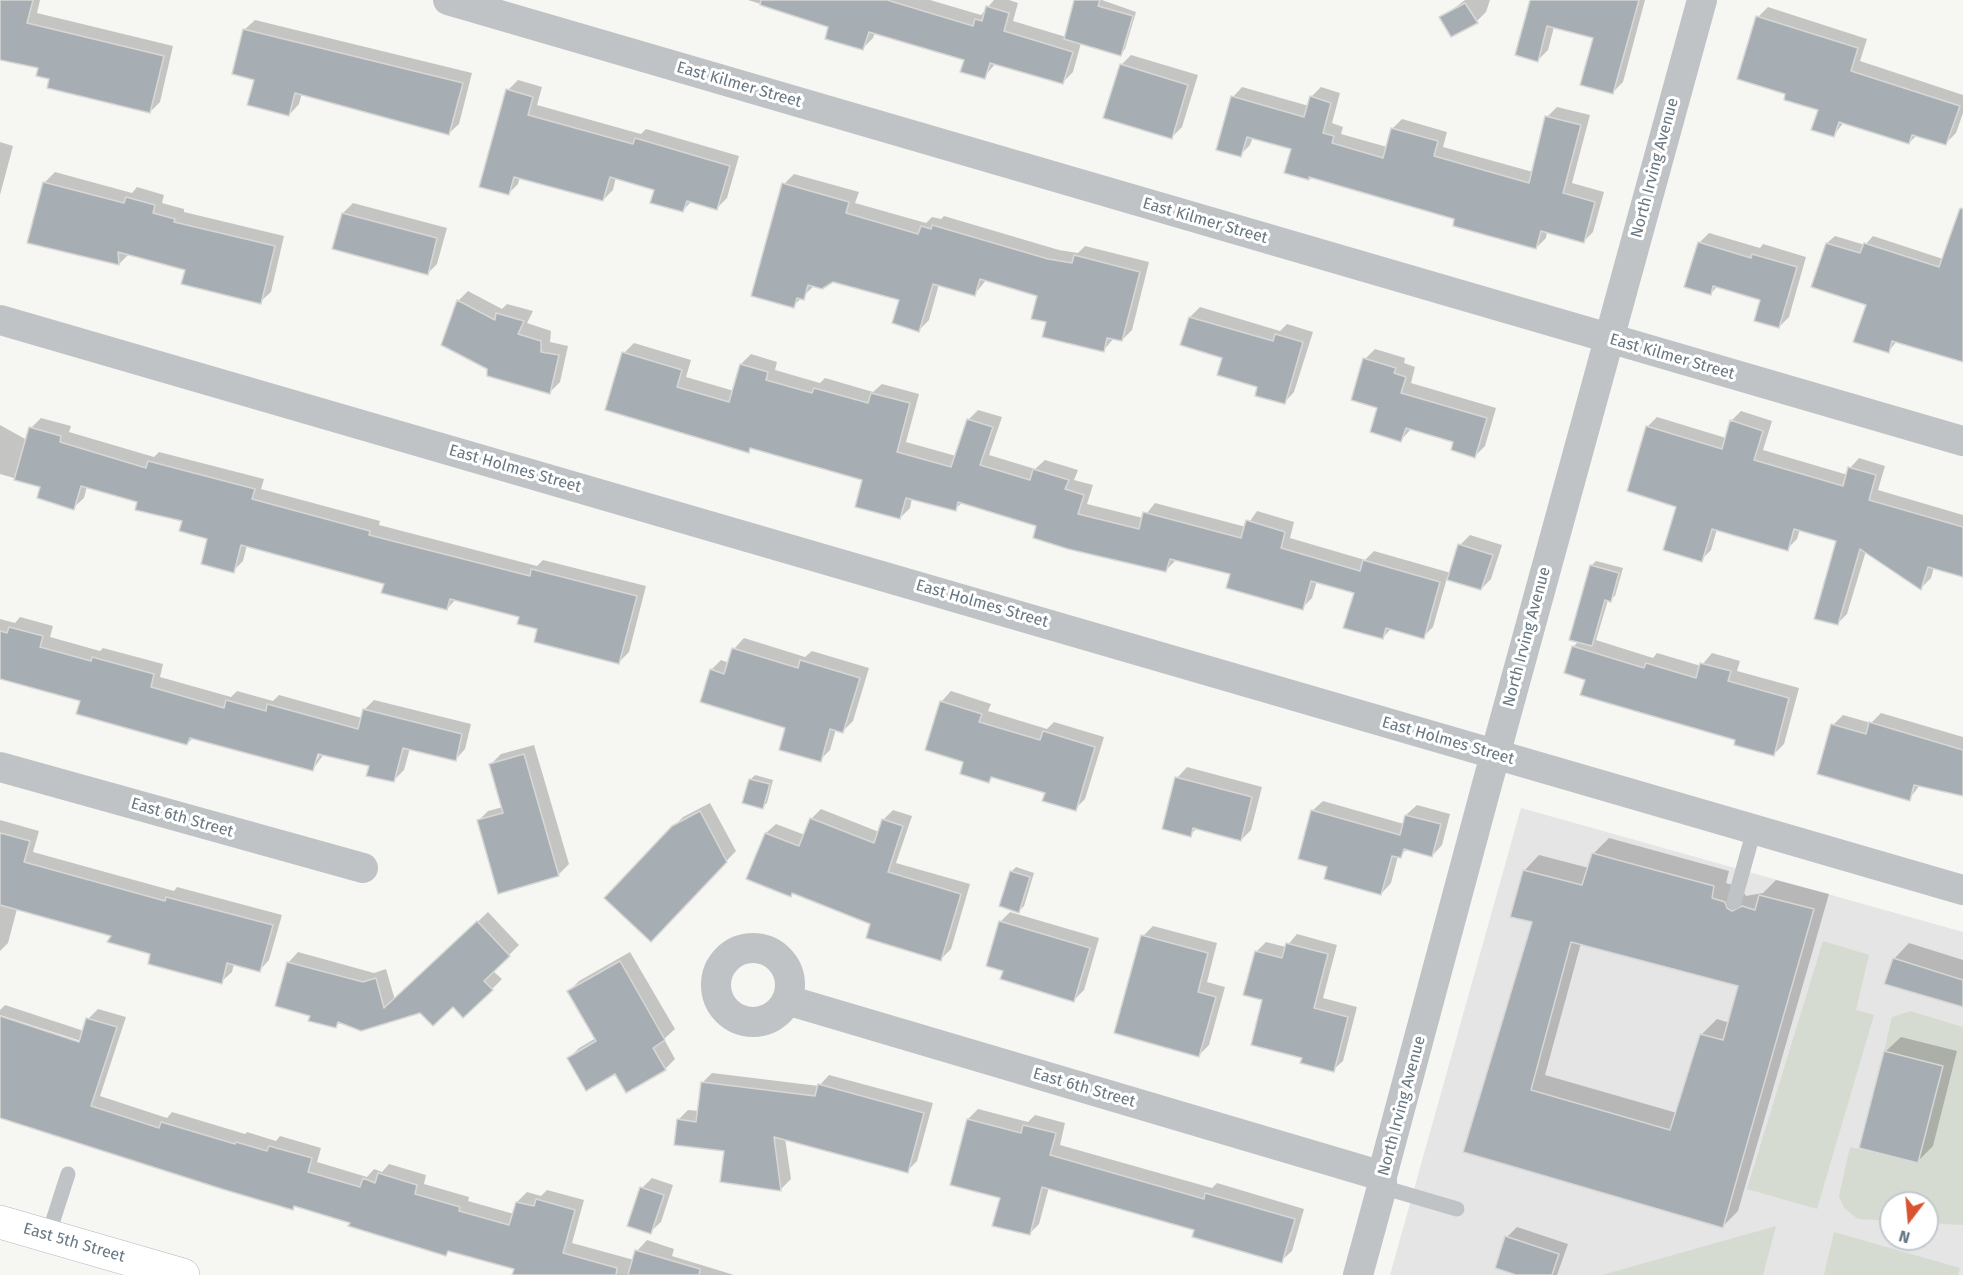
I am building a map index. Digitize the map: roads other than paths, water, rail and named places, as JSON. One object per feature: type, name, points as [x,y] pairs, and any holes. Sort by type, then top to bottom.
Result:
[{"type":"street","name":"East Kilmer Street","points":[[448,0],[1963,441]]},
{"type":"street","name":"North Irving Avenue","points":[[1359,1275],[1495,755],[1702,0]]},
{"type":"street","name":"East Holmes Street","points":[[0,320],[1963,890]]},
{"type":"street","name":"East 6th Street","points":[[0,767],[363,868]]},
{"type":"street","name":"East 6th Street","points":[[787,1000],[1382,1181]]},
{"type":"street","name":"East 5th Street","points":[[0,1222],[183,1275]]},
{"type":"lane","points":[[1734,902],[1754,830]]},
{"type":"lane","points":[[48,1236],[68,1173]]},
{"type":"lane","points":[[1382,1181],[1457,1209]]}]
